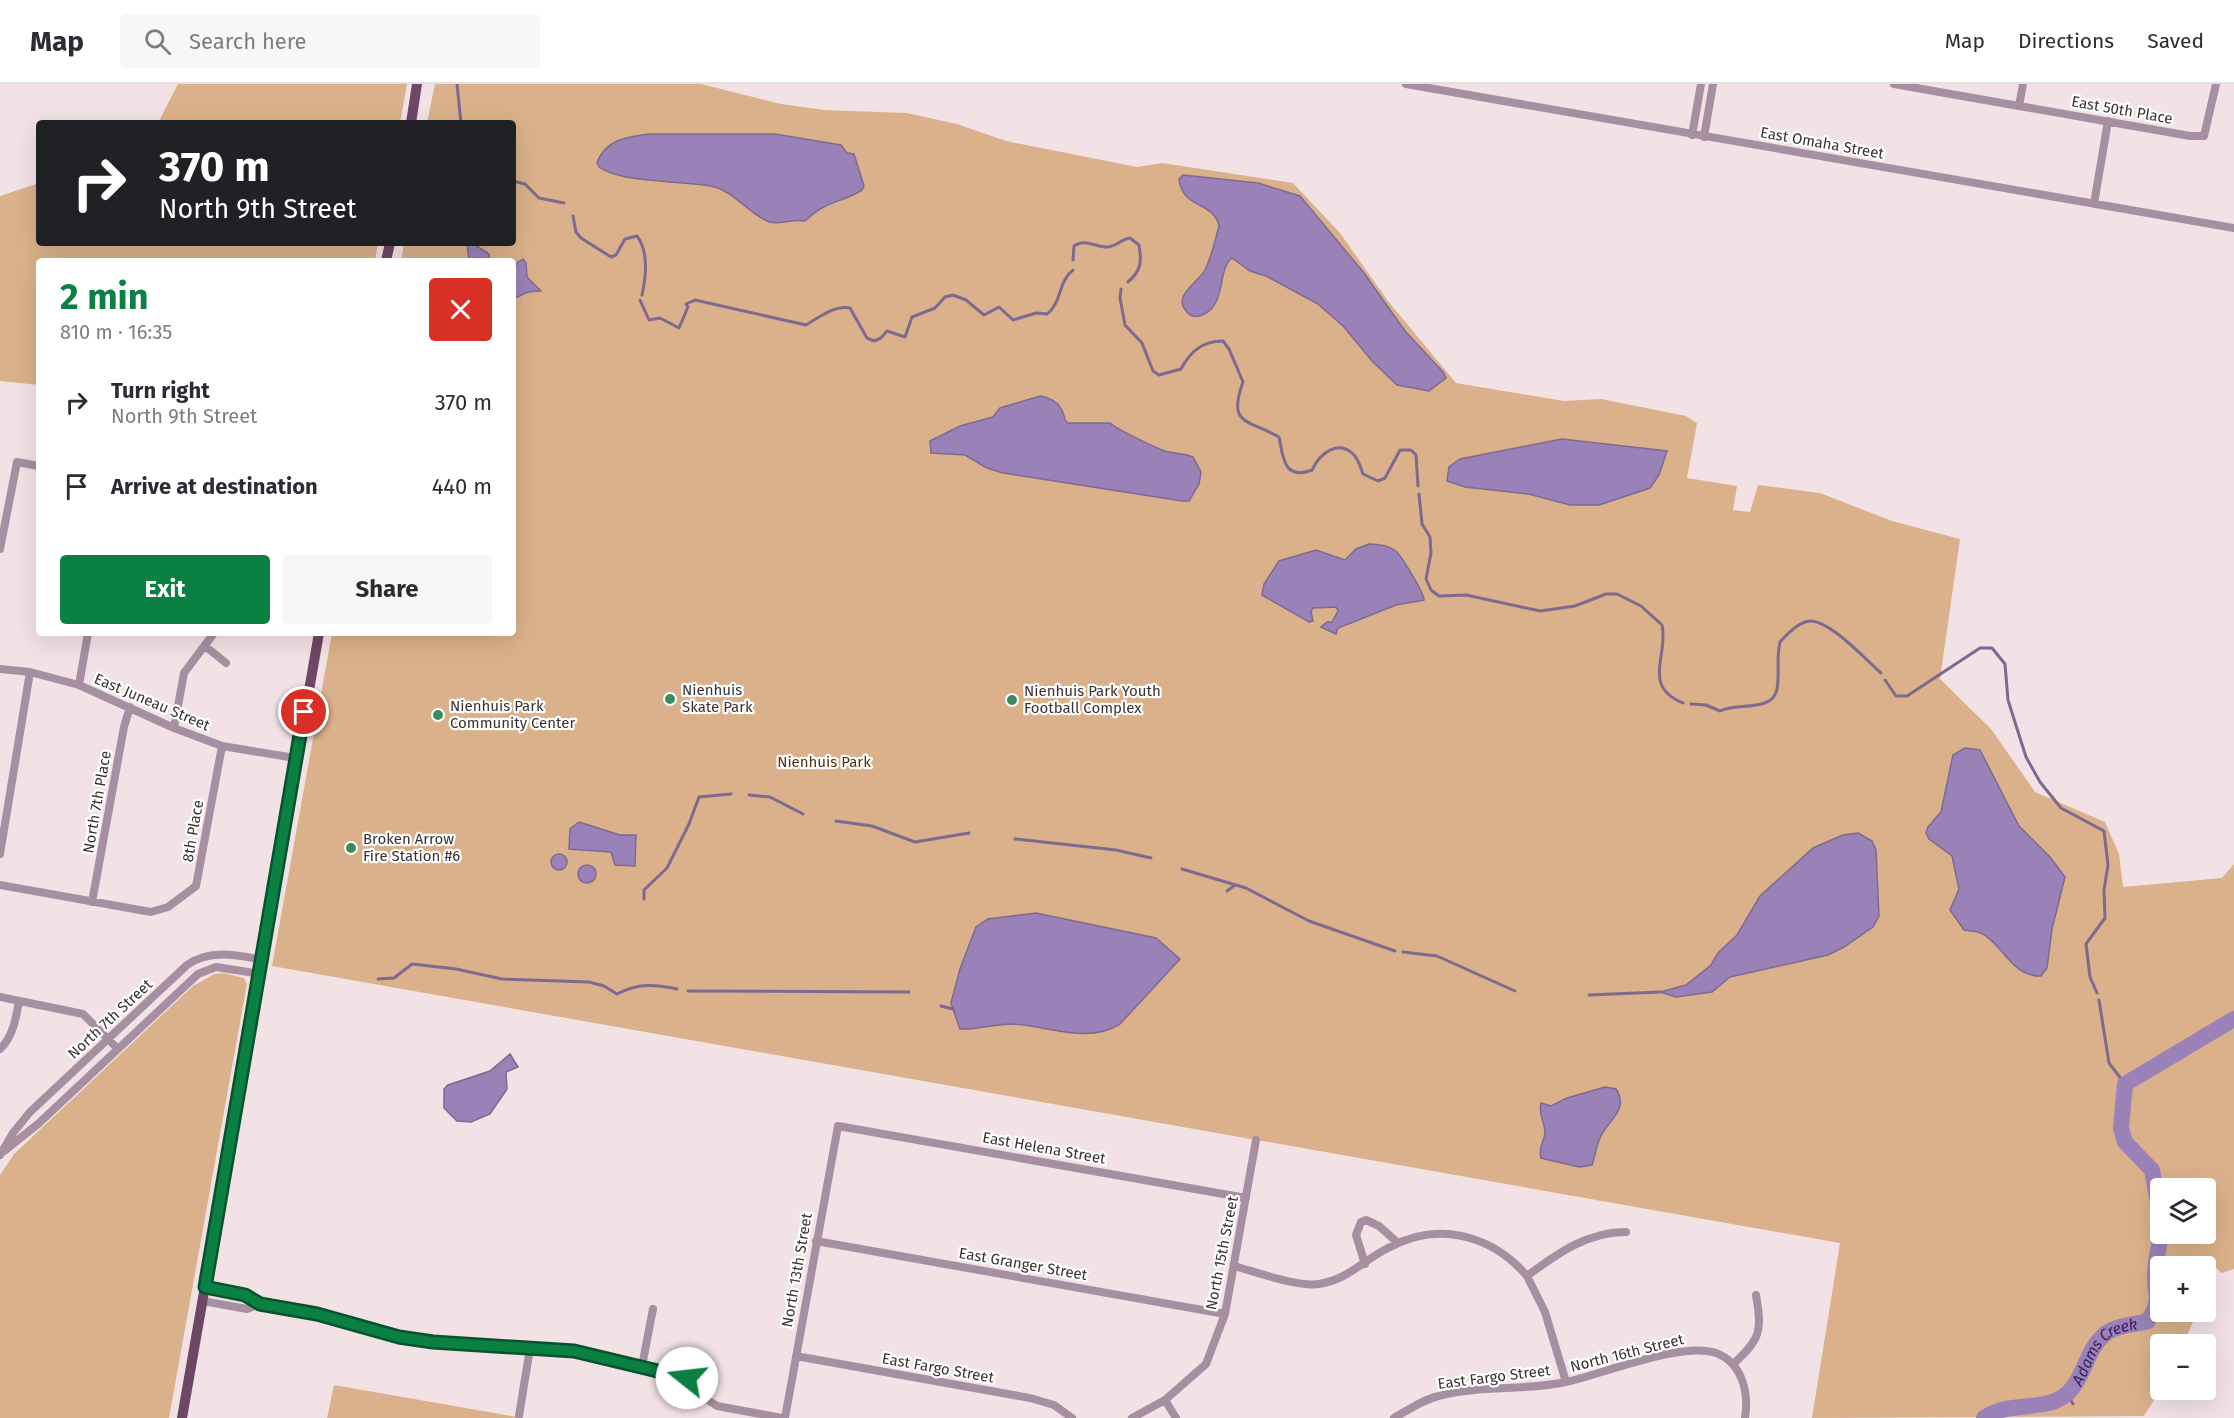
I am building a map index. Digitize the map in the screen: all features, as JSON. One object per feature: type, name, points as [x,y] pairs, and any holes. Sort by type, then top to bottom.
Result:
[{"type":"main road","points":[[411,120],[417,84]]},
{"type":"main road","points":[[182,1418],[261,974],[295,758],[318,636]]},
{"type":"street","name":"East Omaha Street","points":[[1407,84],[2234,228]]},
{"type":"street","points":[[1692,135],[1701,84]]},
{"type":"street","points":[[1704,137],[1713,84]]},
{"type":"street","name":"East 50th Place","points":[[1894,84],[2204,136],[2216,84]]},
{"type":"street","points":[[2019,106],[2023,84]]},
{"type":"street","points":[[2094,204],[2108,121]]},
{"type":"street","points":[[0,549],[16,462],[36,465]]},
{"type":"street","points":[[79,685],[87,636]]},
{"type":"street","points":[[174,728],[184,673],[212,636]]},
{"type":"street","points":[[205,646],[226,663]]},
{"type":"street","name":"East Juneau Street","points":[[0,669],[30,672],[79,685],[174,728],[222,746],[295,758]]},
{"type":"street","points":[[0,854],[30,672]]},
{"type":"street","name":"North 7th Place","points":[[92,902],[124,727],[130,707]]},
{"type":"street","name":"8th Place","points":[[92,902],[152,912],[168,907],[196,886],[222,746]]},
{"type":"street","points":[[0,885],[92,902]]},
{"type":"street","name":"North 7th Street","points":[[0,1154],[30,1112],[193,961],[217,954],[263,960]]},
{"type":"street","name":"North 7th Street","points":[[0,1154],[38,1124],[203,971],[223,967],[261,974]]},
{"type":"street","points":[[0,998],[82,1014],[118,1048]]},
{"type":"street","points":[[0,1049],[6,1043],[15,1022],[19,1001]]},
{"type":"street","name":"East Helena Street","points":[[838,1126],[1246,1198]]},
{"type":"street","name":"North 13th Street","points":[[783,1418],[838,1126]]},
{"type":"street","name":"North 15th Street","points":[[1132,1418],[1165,1400],[1206,1364],[1225,1314],[1256,1140]]},
{"type":"street","points":[[1365,1264],[1356,1235],[1361,1222],[1366,1220],[1379,1226],[1398,1243]]},
{"type":"street","points":[[1234,1266],[1318,1284],[1341,1278],[1411,1236],[1439,1232],[1466,1236],[1492,1245],[1514,1260],[1527,1276],[1583,1240],[1605,1232],[1626,1232]]},
{"type":"street","name":"East Granger Street","points":[[816,1241],[1225,1314]]},
{"type":"street","name":"North 16th Street","points":[[1527,1276],[1545,1312],[1566,1382],[1682,1351],[1702,1350],[1718,1353],[1733,1364]]},
{"type":"street","points":[[205,1287],[245,1295],[260,1304],[317,1314],[416,1340],[580,1352],[642,1366],[687,1378],[717,1406],[783,1418]]},
{"type":"street","points":[[1744,1418],[1747,1396],[1742,1377],[1733,1364],[1748,1351],[1760,1332],[1756,1294]]},
{"type":"street","points":[[202,1301],[247,1309],[260,1304]]},
{"type":"street","points":[[642,1366],[653,1309]]},
{"type":"street","points":[[519,1416],[530,1348]]},
{"type":"street","name":"East Fargo Street","points":[[796,1356],[1030,1398],[1054,1405],[1072,1418]]},
{"type":"street","name":"East Fargo Street","points":[[1394,1418],[1438,1396],[1534,1388],[1566,1382]]},
{"type":"street","points":[[1165,1400],[1176,1418]]},
{"type":"green space","points":[[178,84],[407,84],[401,120],[160,120]]},
{"type":"green space","name":"Nienhuis Park","points":[[435,84],[701,84],[781,104],[824,110],[907,113],[957,124],[1006,141],[1137,167],[1162,163],[1293,183],[1340,233],[1388,301],[1456,383],[1564,401],[1601,399],[1686,416],[1697,423],[1687,478],[1737,486],[1733,510],[1750,512],[1758,485],[1820,493],[1892,521],[1960,539],[1940,679],[1991,729],[2035,792],[2105,822],[2119,854],[2123,887],[2222,878],[2234,864],[2234,1269],[2221,1273],[2216,1267],[2216,1256],[2150,1256],[2150,1322],[2193,1322],[2188,1334],[2150,1334],[2150,1400],[2154,1400],[2144,1416],[1812,1418],[1840,1243],[272,966],[331,636],[516,636],[516,258],[402,258],[404,246],[516,246],[516,120],[428,120]]},
{"type":"green space","points":[[36,184],[36,246],[378,246],[376,258],[36,258],[36,385],[0,381],[0,196]]},
{"type":"green space","points":[[223,973],[244,978],[247,984],[169,1418],[0,1418],[0,1175],[14,1154],[193,986],[214,974]]},
{"type":"green space","points":[[334,1385],[523,1418],[327,1418]]},
{"type":"shaded area","points":[[649,134],[775,134],[841,145],[847,153],[854,154],[864,186],[862,190],[827,205],[805,221],[774,223],[758,216],[718,188],[637,179],[599,167],[597,162],[601,154],[618,140]]},
{"type":"shaded area","points":[[1183,175],[1258,183],[1300,196],[1364,273],[1405,331],[1446,378],[1429,391],[1397,385],[1372,361],[1344,327],[1318,304],[1266,276],[1250,271],[1232,258],[1224,271],[1214,305],[1208,312],[1199,316],[1187,312],[1182,300],[1205,270],[1219,226],[1211,212],[1192,200],[1181,189],[1179,179]]},
{"type":"shaded area","points":[[467,246],[477,246],[489,254],[489,258],[469,258]]},
{"type":"shaded area","points":[[523,259],[526,263],[527,277],[541,291],[528,292],[516,298],[517,263]]},
{"type":"shaded area","points":[[1040,396],[1057,404],[1068,423],[1110,423],[1160,449],[1193,457],[1201,472],[1199,484],[1189,501],[1003,473],[987,468],[965,455],[931,453],[930,441],[960,426],[993,417],[1000,408]]},
{"type":"shaded area","points":[[1562,439],[1667,451],[1659,475],[1650,488],[1599,505],[1570,505],[1529,494],[1465,487],[1447,481],[1449,467],[1460,459]]},
{"type":"shaded area","points":[[1369,544],[1396,551],[1412,575],[1424,600],[1396,605],[1338,628],[1336,634],[1321,627],[1327,622],[1332,622],[1338,611],[1336,607],[1313,608],[1311,612],[1313,621],[1309,622],[1262,595],[1264,584],[1279,561],[1316,550],[1345,560],[1356,549]]},
{"type":"shaded area","points":[[1965,748],[1980,750],[2019,826],[2050,857],[2065,877],[2052,929],[2047,968],[2041,976],[2031,975],[2015,966],[1983,934],[1964,930],[1950,910],[1959,889],[1952,856],[1929,839],[1926,833],[1928,827],[1941,812],[1953,755]]},
{"type":"shaded area","points":[[579,822],[620,835],[636,835],[635,866],[615,865],[611,852],[569,849],[570,829]]},
{"type":"shaded area","points":[[1858,833],[1872,841],[1876,850],[1879,916],[1873,927],[1828,955],[1730,977],[1712,992],[1676,997],[1660,992],[1686,985],[1711,965],[1718,953],[1737,935],[1760,896],[1813,848],[1843,835]]},
{"type":"shaded area","points":[[559,854],[565,856],[567,862],[565,868],[559,870],[553,868],[551,862],[553,856]]},
{"type":"shaded area","points":[[587,865],[593,868],[596,874],[593,880],[587,883],[581,880],[578,874],[581,868]]},
{"type":"shaded area","points":[[1036,913],[1156,938],[1180,959],[1120,1024],[1107,1030],[1081,1033],[1011,1024],[960,1029],[951,1003],[960,969],[976,927],[988,919]]},
{"type":"shaded area","points":[[510,1054],[518,1067],[506,1072],[507,1089],[490,1114],[471,1122],[457,1121],[444,1108],[444,1089],[448,1085],[490,1071]]},
{"type":"shaded area","points":[[1605,1087],[1616,1089],[1620,1096],[1619,1109],[1600,1138],[1592,1165],[1579,1167],[1541,1158],[1545,1133],[1540,1111],[1541,1103],[1551,1106],[1567,1098]]},
{"type":"waterway","points":[[457,84],[461,120]]},
{"type":"waterway","points":[[516,182],[525,184],[539,198],[564,203]]},
{"type":"waterway","points":[[573,216],[576,232],[581,238],[611,257],[616,255],[625,239],[637,236],[645,257],[642,295]]},
{"type":"waterway","points":[[1073,260],[1074,246],[1078,244],[1086,243],[1107,247],[1130,238],[1139,245],[1140,261],[1136,274],[1128,282]]},
{"type":"waterway","points":[[640,300],[649,320],[660,318],[679,328],[688,307],[686,304],[695,300],[806,325],[833,310],[850,308],[867,338],[874,341],[881,338],[887,331],[905,337],[912,317],[935,308],[945,297],[953,295],[966,300],[984,315],[999,307],[1013,320],[1036,313],[1047,314],[1055,304],[1065,280],[1073,270]]},
{"type":"waterway","points":[[1121,289],[1120,298],[1125,325],[1142,343],[1153,371],[1159,375],[1181,369],[1188,357],[1203,345],[1223,341],[1229,349],[1243,382],[1239,396],[1239,414],[1243,419],[1279,437],[1286,465],[1290,469],[1302,473],[1312,470],[1325,453],[1336,448],[1343,448],[1355,456],[1363,474],[1378,481],[1385,478],[1400,450],[1411,450],[1416,455],[1418,486]]},
{"type":"waterway","points":[[1419,494],[1422,524],[1430,537],[1431,553],[1426,579],[1431,590],[1439,596],[1466,595],[1540,611],[1575,606],[1606,594],[1617,594],[1641,606],[1662,625],[1660,679],[1663,688],[1670,696],[1683,703]]},
{"type":"waterway","points":[[1691,704],[1706,705],[1720,711],[1769,701],[1777,689],[1780,642],[1797,626],[1810,621],[1828,627],[1838,634],[1881,673]]},
{"type":"waterway","points":[[1885,680],[1896,696],[1907,696],[1980,648],[1992,648],[2005,664],[2008,700],[2026,757],[2040,782],[2061,808],[2104,831],[2108,865],[2104,890],[2105,918],[2086,944],[2090,977],[2097,993]]},
{"type":"waterway","points":[[644,899],[644,890],[667,868],[689,824],[699,797],[731,794]]},
{"type":"waterway","points":[[749,795],[770,797],[803,814]]},
{"type":"waterway","points":[[836,821],[872,826],[915,842],[969,833]]},
{"type":"waterway","points":[[1015,839],[1116,850],[1151,858]]},
{"type":"waterway","points":[[1182,869],[1246,888],[1309,921],[1395,951]]},
{"type":"waterway","points":[[1227,891],[1235,885]]},
{"type":"waterway","points":[[1403,952],[1437,956],[1515,991]]},
{"type":"waterway","points":[[378,979],[394,978],[412,964],[456,969],[502,979],[589,982],[604,986],[617,994],[647,985],[677,989]]},
{"type":"waterway","points":[[688,991],[909,992]]},
{"type":"waterway","points":[[1589,995],[1660,992]]},
{"type":"waterway","points":[[2099,1000],[2109,1063],[2125,1084]]},
{"type":"waterway","points":[[941,1006],[953,1009]]},
{"type":"waterway","name":"Adams Creek","points":[[2153,1178],[2152,1170],[2125,1142],[2121,1128],[2125,1084],[2234,1019]]},
{"type":"waterway","name":"Adams Creek","points":[[1984,1418],[2005,1409],[2046,1404],[2064,1396],[2076,1383],[2093,1349],[2104,1335],[2119,1327],[2148,1321],[2157,1298],[2155,1271],[2159,1244]]},
{"type":"waterway","points":[[2067,1394],[2073,1404]]},
{"type":"place","name":"Nienhuis Skate Park","points":[[670,699]]},
{"type":"place","name":"Nienhuis Park Youth Football Complex","points":[[1012,700]]},
{"type":"place","name":"Nienhuis Park Community Center","points":[[438,715]]},
{"type":"place","name":"Broken Arrow Fire Station #6","points":[[351,848]]},
{"type":"route","points":[[304,712],[205,1287],[245,1295],[260,1304],[317,1314],[399,1337],[433,1342],[574,1351],[687,1378]]}]
